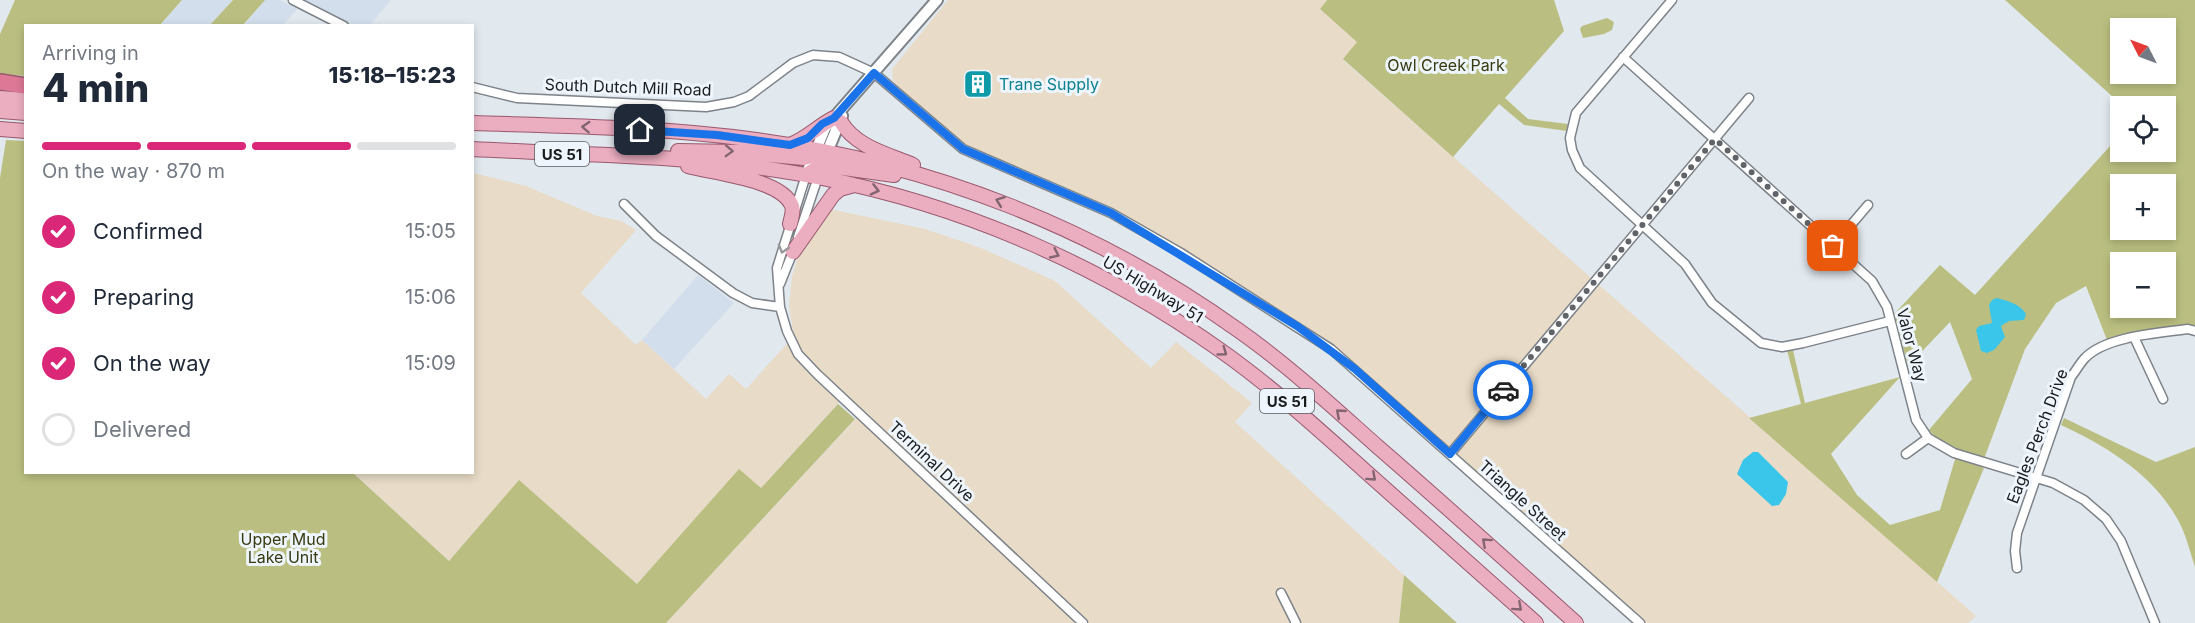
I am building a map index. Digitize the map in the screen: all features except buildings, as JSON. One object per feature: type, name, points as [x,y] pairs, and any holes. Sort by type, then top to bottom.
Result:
[{"type":"highway","points":[[0,81],[24,86]]},
{"type":"main road","points":[[0,98],[24,100]]},
{"type":"main road","points":[[0,111],[24,113]]},
{"type":"main road","points":[[790,145],[808,138],[822,124],[840,116],[848,135],[862,144],[935,173],[952,184]]},
{"type":"main road","name":"US 51","points":[[474,123],[680,132],[790,145],[817,162]]},
{"type":"main road","points":[[0,129],[24,131]]},
{"type":"main road","name":"US 51","points":[[474,149],[666,159]]},
{"type":"main road","points":[[651,158],[663,151],[705,151],[817,162],[923,182],[952,184]]},
{"type":"main road","points":[[666,159],[773,189],[788,200],[793,208],[790,224]]},
{"type":"main road","name":"US Highway 51","points":[[666,159],[739,165],[817,162],[854,184],[929,205],[1031,243],[1099,276],[1191,330],[1288,403],[1536,623]]},
{"type":"main road","points":[[794,252],[833,195],[840,189],[854,184]]},
{"type":"main road","name":"US Highway 51","points":[[952,184],[1048,221],[1105,249],[1178,289],[1238,330],[1297,375],[1576,623]]},
{"type":"street","points":[[293,0],[340,24]]},
{"type":"street","points":[[817,162],[840,116],[937,0]]},
{"type":"street","points":[[1670,1],[1580,106],[1573,120],[1570,138],[1572,150],[1580,168],[1685,264],[1712,303],[1761,343],[1782,347],[1890,321]]},
{"type":"street","name":"South Dutch Mill Road","points":[[474,88],[516,98],[706,107],[734,102],[749,96],[793,63],[813,55],[839,57],[874,73]]},
{"type":"street","name":"Valor Way","points":[[1623,57],[1877,287],[1887,307],[1916,420],[1928,438]]},
{"type":"street","name":"Triangle Street","points":[[874,73],[963,149],[1111,213],[1297,326],[1355,369],[1640,623]]},
{"type":"street","points":[[1450,454],[1749,98]]},
{"type":"street","name":"Terminal Drive","points":[[817,162],[790,224],[777,268],[780,307],[793,344],[817,374],[1083,623]]},
{"type":"street","name":"Terminal Drive","points":[[780,285],[794,252],[817,162]]},
{"type":"street","points":[[624,204],[656,236],[733,293],[752,303],[780,307]]},
{"type":"street","points":[[1833,246],[1868,205]]},
{"type":"street","name":"Eagles Perch Drive","points":[[2017,568],[2015,551],[2017,533],[2072,377],[2086,358],[2095,351],[2134,337],[2188,329],[2195,331]]},
{"type":"street","points":[[2134,337],[2163,399]]},
{"type":"street","points":[[1906,454],[1928,438],[1954,453],[2037,477],[2068,489],[2106,519],[2127,551],[2155,623]]},
{"type":"street","points":[[1281,593],[1296,623]]},
{"type":"shaded area","points":[[182,0],[233,0],[211,24],[162,24]]},
{"type":"shaded area","points":[[265,0],[280,0],[297,9],[284,24],[245,24]]},
{"type":"shaded area","points":[[301,0],[391,0],[371,24],[349,24]]},
{"type":"shaded area","points":[[948,0],[1327,0],[1320,9],[1358,42],[1343,60],[1976,616],[1968,623],[1645,623],[1304,326],[1132,220],[1056,183],[974,151],[907,97],[893,80],[892,69]]},
{"type":"shaded area","points":[[474,173],[526,186],[597,216],[621,221],[636,230],[581,293],[636,345],[642,340],[706,399],[729,374],[746,389],[794,336],[789,306],[792,276],[800,250],[825,208],[925,229],[981,248],[1055,281],[1151,368],[1176,342],[1252,403],[1235,422],[1404,575],[1399,623],[666,623],[862,412],[845,396],[761,488],[739,470],[637,584],[519,481],[449,561],[354,474],[474,474]]},
{"type":"shaded area","points":[[698,275],[734,303],[674,369],[642,340]]},
{"type":"green space","points":[[15,0],[182,0],[161,24],[24,24],[24,76],[3,74],[0,76],[0,34]]},
{"type":"green space","points":[[233,0],[265,0],[244,24],[211,24]]},
{"type":"green space","name":"Owl Creek Park","points":[[1327,0],[1554,0],[1564,31],[1505,98],[1528,119],[1568,124],[1567,131],[1524,125],[1499,104],[1453,157],[1343,59],[1357,42],[1320,9]]},
{"type":"green space","points":[[2005,0],[2195,0],[2195,327],[2174,326],[2107,340],[2086,286],[2056,303],[2025,349],[1981,467],[1984,468],[1937,582],[1749,418],[1801,404],[1787,350],[1793,350],[1805,403],[1900,377],[1831,454],[1857,495],[1890,525],[1940,510],[1958,449],[1936,438],[1929,430],[1972,379],[1950,322],[1908,366],[1894,314],[1940,265],[1975,295],[2110,146],[2110,162],[2176,162],[2176,96],[2112,96]]},
{"type":"green space","points":[[1607,18],[1614,22],[1612,30],[1583,38],[1580,29],[1582,26]]},
{"type":"green space","name":"Upper Mud Lake Unit","points":[[6,140],[24,141],[24,474],[354,474],[449,561],[519,480],[637,584],[739,469],[761,488],[838,404],[855,419],[666,623],[0,623],[0,178]]},
{"type":"green space","points":[[2064,418],[2156,462],[2195,447],[2195,567],[2181,525],[2156,489],[2142,475],[2111,452],[2061,425]]},
{"type":"green space","points":[[1404,575],[1457,623],[1399,623]]},
{"type":"water","points":[[1997,298],[2017,305],[2026,314],[2024,320],[2009,321],[2001,326],[2005,337],[1994,350],[1987,353],[1981,351],[1976,330],[1979,326],[1992,323],[1989,305]]},
{"type":"water","points":[[1753,452],[1758,452],[1788,482],[1786,494],[1779,505],[1772,506],[1737,474],[1743,460]]},
{"type":"way so far","points":[[1503,390],[1715,139],[1833,246]]},
{"type":"place","name":"Trane Supply","points":[[978,84]]},
{"type":"route","points":[[640,130],[717,135],[790,145],[808,138],[822,124],[834,118],[874,73],[944,134],[976,157],[1074,195],[1111,213],[1181,253],[1297,326],[1355,369],[1450,454],[1503,390]]}]
